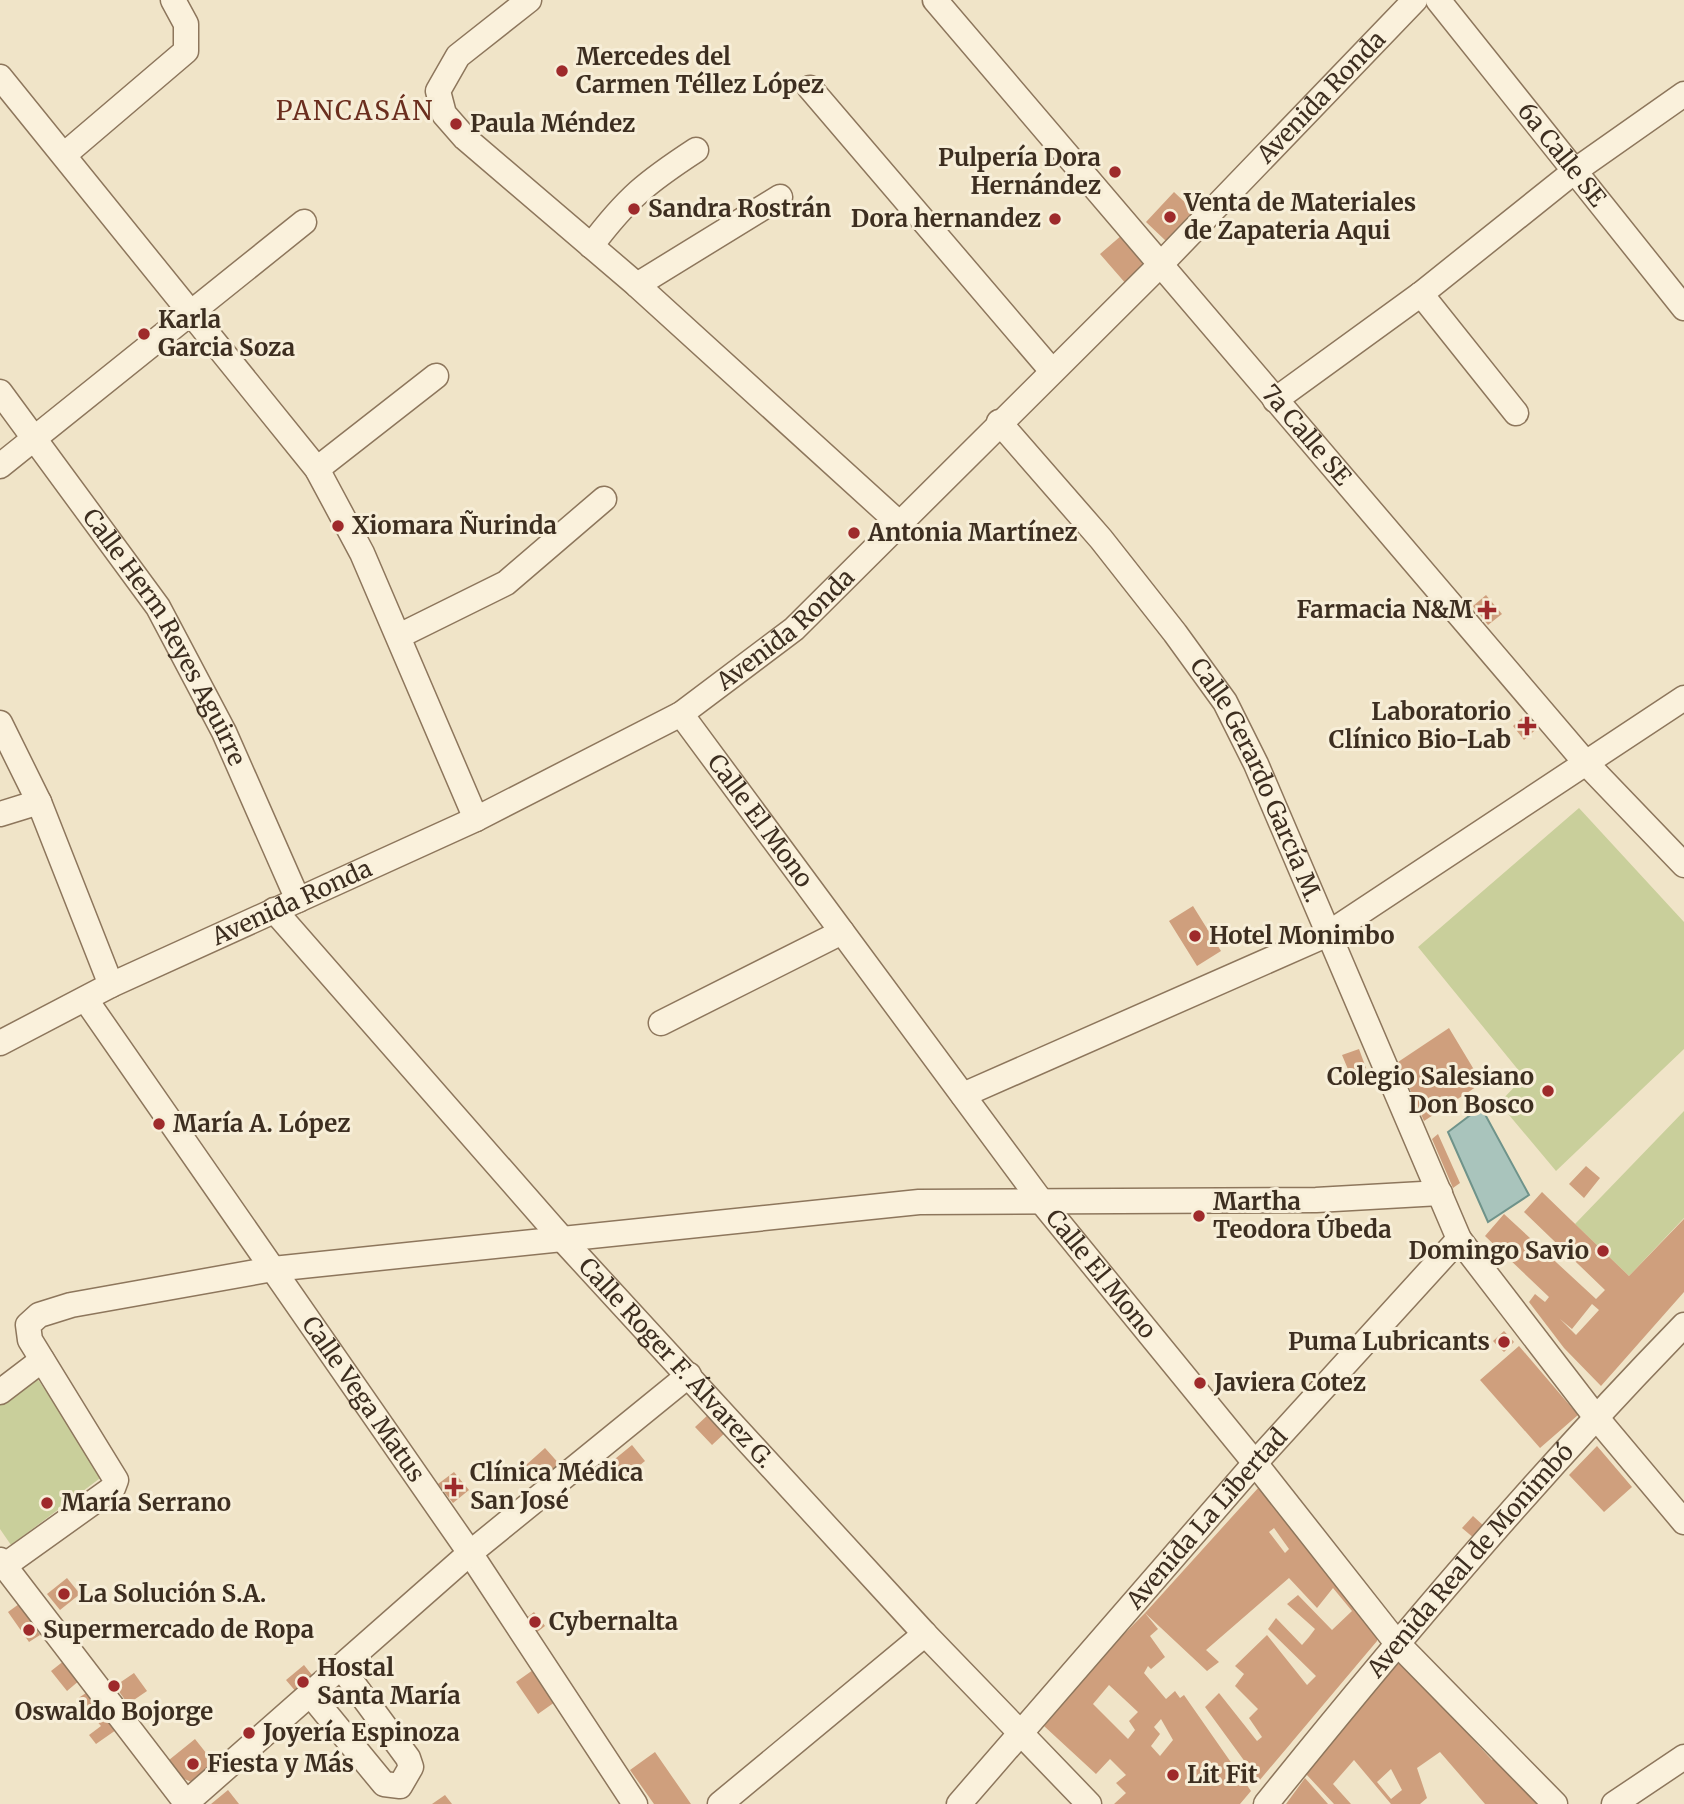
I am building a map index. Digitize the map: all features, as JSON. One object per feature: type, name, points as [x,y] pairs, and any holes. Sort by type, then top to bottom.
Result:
[{"type":"street","points":[[64,155],[186,51],[186,24],[173,0]]},
{"type":"street","points":[[529,0],[458,56],[438,91],[444,114],[466,138],[637,285],[901,525]]},
{"type":"street","name":"7a Calle SE","points":[[935,0],[1585,762],[1684,865]]},
{"type":"street","name":"Avenida Ronda","points":[[0,1043],[111,985],[476,819],[681,714],[794,629],[901,525],[999,422],[1160,265],[1415,0]]},
{"type":"street","name":"6a Calle SE","points":[[1438,0],[1684,308]]},
{"type":"street","points":[[0,77],[317,469],[362,553],[476,819]]},
{"type":"street","points":[[810,88],[1052,371]]},
{"type":"street","points":[[1275,400],[1421,294],[1576,170],[1684,93]]},
{"type":"street","points":[[591,246],[622,204],[696,149]]},
{"type":"street","points":[[637,285],[780,197]]},
{"type":"street","points":[[0,466],[304,222]]},
{"type":"street","points":[[1421,294],[1516,413]]},
{"type":"street","points":[[317,469],[436,376]]},
{"type":"street","name":"Calle Herm Reyes Aguirre","points":[[0,392],[36,437],[158,607],[224,732],[298,900]]},
{"type":"street","name":"Calle Gerardo García M.","points":[[999,422],[1101,538],[1225,702],[1256,764],[1326,935],[1459,1239],[1595,1416],[1684,1521]]},
{"type":"street","points":[[399,636],[506,583],[604,499]]},
{"type":"street","points":[[963,1095],[1326,935],[1684,698]]},
{"type":"street","name":"Calle El Mono","points":[[681,714],[1041,1200],[1255,1463],[1396,1642],[1555,1804]]},
{"type":"street","points":[[0,723],[39,802],[111,985]]},
{"type":"street","points":[[0,814],[39,802]]},
{"type":"street","name":"Calle Roger F. Álvarez G.","points":[[274,910],[564,1241],[925,1634],[1089,1804]]},
{"type":"street","points":[[661,1023],[842,932]]},
{"type":"street","name":"Calle Vega Matus","points":[[86,1000],[470,1553],[635,1804]]},
{"type":"street","points":[[689,1375],[470,1553],[186,1804],[2,1563],[113,1488],[116,1480],[30,1340],[28,1325],[39,1315],[71,1306],[273,1269],[564,1241],[919,1202],[1316,1200],[1440,1193]]},
{"type":"street","name":"Avenida La Libertad","points":[[959,1804],[1255,1463],[1459,1239]]},
{"type":"street","name":"Avenida Real de Monimbó","points":[[1266,1804],[1396,1642],[1595,1416],[1684,1325]]},
{"type":"street","points":[[0,1392],[41,1360]]},
{"type":"street","points":[[720,1804],[925,1634]]},
{"type":"street","points":[[310,1694],[384,1784],[400,1786],[411,1767],[408,1758],[341,1667]]},
{"type":"street","points":[[1614,1804],[1684,1756]]},
{"type":"green space","points":[[1579,808],[1684,922],[1684,1049],[1556,1171],[1499,1103],[1524,1077],[1418,947]]},
{"type":"green space","points":[[1684,1111],[1684,1218],[1629,1276],[1575,1224]]},
{"type":"green space","points":[[37,1378],[103,1476],[11,1545],[0,1529],[0,1405]]},
{"type":"water","points":[[1481,1107],[1529,1195],[1488,1222],[1448,1132]]},
{"type":"building","name":"Venta de Materiales de Zapateria Aqui","points":[[1174,192],[1194,211],[1166,241],[1146,222]]},
{"type":"building","points":[[1122,235],[1143,264],[1139,275],[1127,285],[1100,254]]},
{"type":"building","name":"Farmacia N&M","points":[[1486,595],[1502,614],[1488,625],[1473,606]]},
{"type":"building","name":"Laboratorio Clínico Bio-Lab","points":[[1530,711],[1541,725],[1524,740],[1513,726]]},
{"type":"building","name":"Hotel Monimbo","points":[[1193,906],[1221,951],[1197,966],[1169,921]]},
{"type":"building","points":[[1449,1028],[1482,1083],[1424,1121],[1398,1062]]},
{"type":"building","points":[[1359,1049],[1366,1068],[1350,1074],[1342,1055]]},
{"type":"building","points":[[1438,1134],[1460,1183],[1453,1188],[1432,1139]]},
{"type":"building","points":[[1586,1166],[1600,1178],[1584,1198],[1569,1184]]},
{"type":"building","points":[[1542,1192],[1629,1276],[1684,1219],[1684,1292],[1601,1386],[1564,1348],[1529,1302],[1535,1294],[1545,1302],[1549,1297],[1485,1236],[1504,1214],[1596,1299],[1605,1290],[1524,1212]],"holes":[[[1592,1304],[1599,1310],[1576,1335],[1560,1319],[1572,1329]]]},
{"type":"building","name":"Puma Lubricants","points":[[1504,1331],[1514,1342],[1504,1352],[1493,1341]]},
{"type":"building","points":[[1519,1346],[1578,1415],[1540,1448],[1480,1380]]},
{"type":"building","points":[[709,1414],[726,1432],[712,1445],[695,1427]]},
{"type":"building","points":[[632,1445],[645,1461],[623,1479],[610,1463]]},
{"type":"building","points":[[1597,1446],[1632,1487],[1604,1512],[1569,1475]]},
{"type":"building","points":[[545,1448],[562,1467],[543,1483],[526,1465]]},
{"type":"building","name":"Clínica Médica San José","points":[[454,1472],[469,1490],[453,1503],[438,1484]]},
{"type":"building","points":[[1259,1487],[1377,1634],[1377,1641],[1259,1781],[1205,1707],[1219,1693],[1257,1741],[1262,1737],[1249,1718],[1258,1709],[1235,1686],[1244,1674],[1235,1666],[1267,1635],[1307,1685],[1316,1676],[1268,1629],[1276,1618],[1302,1645],[1315,1629],[1287,1604],[1298,1595],[1332,1630],[1352,1611],[1333,1588],[1317,1608],[1289,1578],[1206,1650],[1219,1662],[1207,1671],[1145,1613]],"holes":[[[1274,1528],[1289,1549],[1285,1553],[1269,1532]]]},
{"type":"building","points":[[1473,1516],[1485,1527],[1475,1539],[1462,1528]]},
{"type":"building","name":"La Solución S.A.","points":[[67,1578],[80,1594],[60,1610],[47,1594]]},
{"type":"building","points":[[19,1604],[40,1635],[29,1642],[8,1612]]},
{"type":"building","name":"Cybernalta","points":[[534,1612],[545,1626],[536,1633],[525,1619]]},
{"type":"building","points":[[1145,1613],[1158,1629],[1150,1636],[1165,1657],[1151,1669],[1148,1666],[1144,1673],[1166,1699],[1175,1691],[1180,1698],[1184,1695],[1251,1791],[1240,1804],[1114,1804],[1126,1793],[1116,1783],[1126,1775],[1110,1759],[1096,1774],[1044,1726]],"holes":[[[1109,1685],[1138,1712],[1129,1721],[1135,1730],[1128,1739],[1093,1704]],[[1161,1719],[1173,1740],[1160,1756],[1151,1746],[1160,1734],[1154,1727]]]},
{"type":"building","points":[[1401,1658],[1472,1728],[1467,1733],[1492,1760],[1495,1757],[1540,1804],[1485,1804],[1440,1752],[1417,1768],[1427,1798],[1420,1804],[1391,1804],[1354,1760],[1333,1784],[1351,1804],[1334,1804],[1306,1774]],"holes":[[[1391,1769],[1402,1790],[1391,1799],[1377,1782]]]},
{"type":"building","points":[[65,1660],[80,1680],[67,1691],[51,1671]]},
{"type":"building","name":"Hostal Santa María","points":[[304,1665],[320,1685],[302,1699],[286,1680]]},
{"type":"building","points":[[533,1670],[555,1702],[538,1714],[516,1682]]},
{"type":"building","points":[[134,1673],[147,1691],[128,1704],[115,1686]]},
{"type":"building","points":[[89,1691],[101,1708],[89,1715],[77,1699]]},
{"type":"building","points":[[103,1711],[116,1730],[96,1744],[89,1735],[101,1726],[94,1718]]},
{"type":"building","name":"Fiesta y Más","points":[[195,1739],[218,1768],[196,1784],[182,1778],[169,1760]]},
{"type":"building","points":[[655,1752],[691,1804],[654,1804],[630,1770]]},
{"type":"building","points":[[1305,1778],[1328,1804],[1286,1804]]},
{"type":"building","points":[[228,1790],[239,1804],[211,1804]]},
{"type":"building","points":[[445,1795],[452,1804],[432,1804]]},
{"type":"place","name":"Mercedes del Carmen Téllez López","points":[[562,71]]},
{"type":"place","name":"Paula Méndez","points":[[456,124]]},
{"type":"place","name":"Pulpería Dora Hernández","points":[[1115,172]]},
{"type":"place","name":"Sandra Rostrán","points":[[634,209]]},
{"type":"place","name":"Venta de Materiales de Zapateria Aqui","points":[[1170,217]]},
{"type":"place","name":"Dora hernandez","points":[[1055,219]]},
{"type":"place","name":"Karla Garcia Soza","points":[[144,334]]},
{"type":"place","name":"Xiomara Ñurinda","points":[[338,526]]},
{"type":"place","name":"Antonia Martínez","points":[[854,533]]},
{"type":"place","name":"Farmacia N&M","points":[[1487,610]]},
{"type":"place","name":"Laboratorio Clínico Bio-Lab","points":[[1527,726]]},
{"type":"place","name":"Hotel Monimbo","points":[[1195,936]]},
{"type":"place","name":"Colegio Salesiano Don Bosco","points":[[1548,1091]]},
{"type":"place","name":"María A. López","points":[[159,1124]]},
{"type":"place","name":"Martha Teodora Úbeda","points":[[1199,1216]]},
{"type":"place","name":"Domingo Savio","points":[[1603,1251]]},
{"type":"place","name":"Puma Lubricants","points":[[1504,1342]]},
{"type":"place","name":"Javiera Cotez","points":[[1200,1383]]},
{"type":"place","name":"Clínica Médica San José","points":[[454,1487]]},
{"type":"place","name":"María Serrano","points":[[47,1503]]},
{"type":"place","name":"La Solución S.A.","points":[[64,1594]]},
{"type":"place","name":"Cybernalta","points":[[535,1622]]},
{"type":"place","name":"Supermercado de Ropa","points":[[29,1630]]},
{"type":"place","name":"Hostal Santa María","points":[[303,1682]]},
{"type":"place","name":"Oswaldo Bojorge","points":[[114,1686]]},
{"type":"place","name":"Joyería Espinoza","points":[[249,1733]]},
{"type":"place","name":"Fiesta y Más","points":[[193,1764]]},
{"type":"place","name":"Lit Fit","points":[[1173,1775]]},
{"type":"district","name":"PANCASÁN","points":[[355,111]]}]
